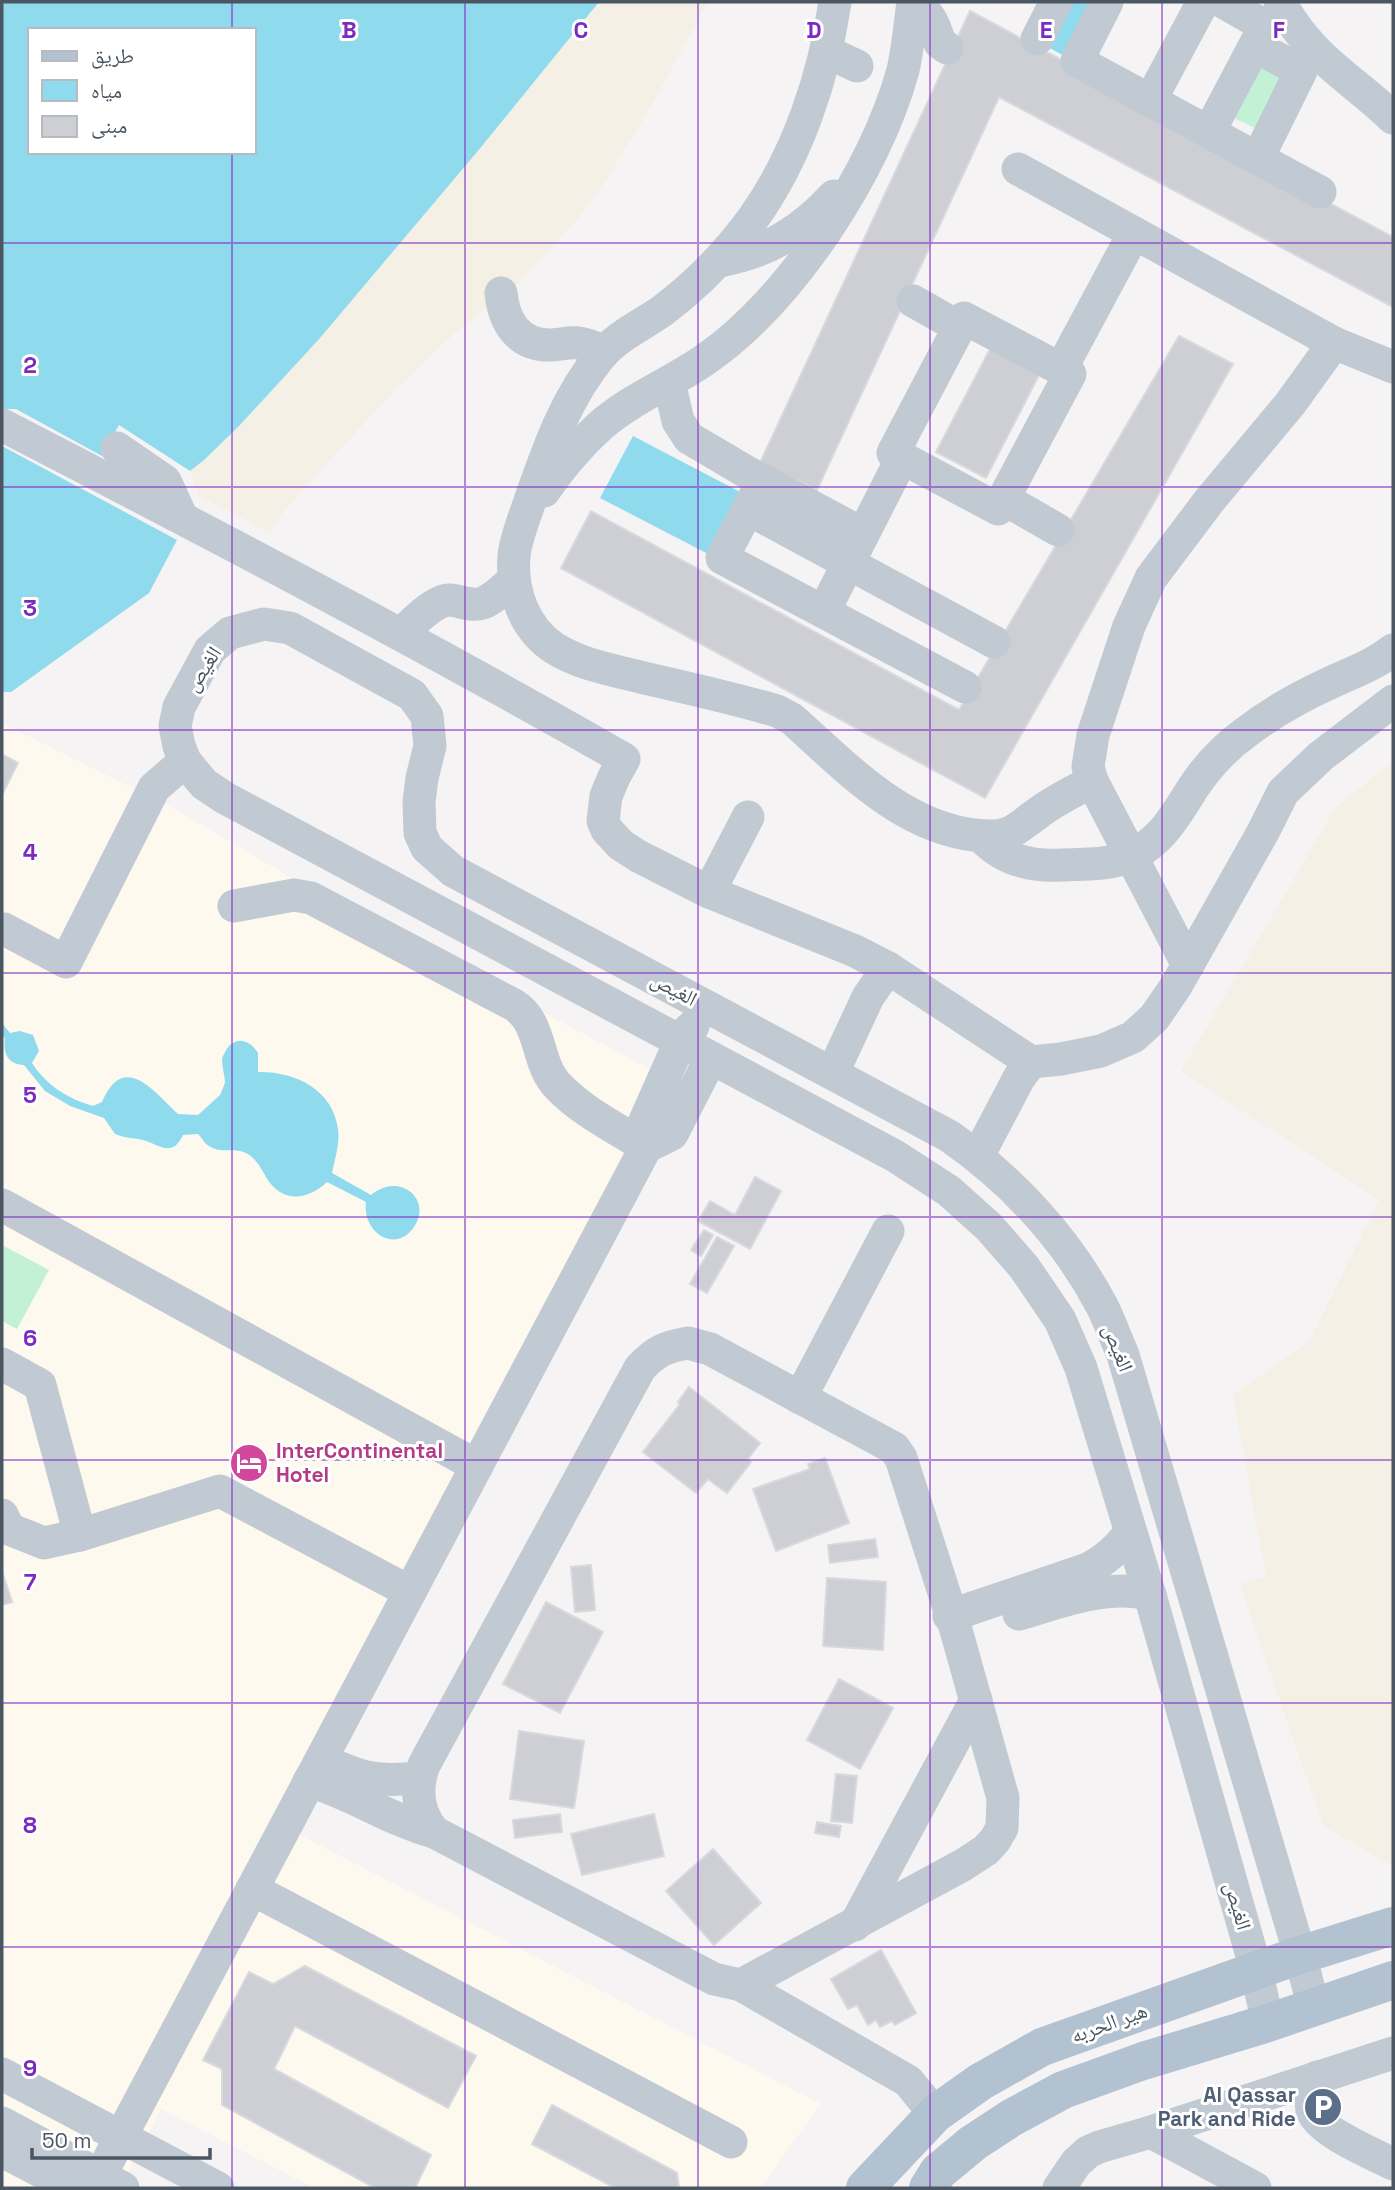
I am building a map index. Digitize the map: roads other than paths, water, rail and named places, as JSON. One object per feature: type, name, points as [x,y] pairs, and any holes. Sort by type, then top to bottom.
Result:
[{"type":"main road","name":"هير الحربه","points":[[865,2188],[935,2114],[980,2082],[1042,2047],[1256,1970],[1393,1926]]},
{"type":"main road","points":[[928,2188],[938,2172],[972,2143],[1063,2090],[1393,1980]]},
{"type":"street","points":[[835,2],[827,52],[789,158],[755,215],[719,261],[662,311],[604,352],[565,408],[525,515],[514,553],[514,579],[528,622],[552,647],[568,656],[603,668],[777,711],[792,719],[882,797],[932,824],[953,832],[981,836],[1004,835],[1092,781]]},
{"type":"street","points":[[892,2],[896,22],[895,90]]},
{"type":"street","points":[[525,515],[561,467],[600,426],[708,358],[761,310],[824,236],[874,160],[902,70],[913,2],[929,15],[938,32],[940,43],[947,48]]},
{"type":"street","points":[[1037,39],[1056,2]]},
{"type":"street","points":[[1107,2],[1077,61],[1155,91],[1263,148],[1320,192]]},
{"type":"street","points":[[1155,91],[1203,2]]},
{"type":"street","points":[[1214,123],[1265,26],[1223,2]]},
{"type":"street","points":[[1280,2],[1300,35],[1318,55],[1393,118]]},
{"type":"street","points":[[1255,46],[1301,71],[1263,148]]},
{"type":"street","points":[[827,52],[858,66]]},
{"type":"street","points":[[719,261],[759,251],[781,241],[823,208],[874,160]]},
{"type":"street","points":[[1018,169],[1334,343],[1393,367]]},
{"type":"street","points":[[1060,369],[1134,233]]},
{"type":"street","points":[[502,293],[507,319],[523,338],[536,344],[576,343],[604,352]]},
{"type":"street","points":[[913,301],[959,327]]},
{"type":"street","points":[[964,318],[1060,369],[1070,374],[998,509],[893,453],[964,318]]},
{"type":"street","points":[[1188,965],[1092,781],[1088,767],[1093,735],[1129,626],[1151,578],[1209,501],[1290,404],[1334,343]]},
{"type":"street","points":[[669,382],[678,421],[689,438],[755,495],[782,528],[994,642]]},
{"type":"street","points":[[2,425],[402,635],[624,759],[607,796],[603,821],[607,830],[621,845],[709,892],[855,951],[888,968],[1031,1062],[1101,1051],[1133,1037],[1154,1018],[1188,965],[1283,792],[1321,756],[1393,701]]},
{"type":"street","points":[[117,448],[165,481],[182,518]]},
{"type":"street","points":[[824,611],[902,458]]},
{"type":"street","points":[[755,495],[797,499],[863,534]]},
{"type":"street","points":[[755,495],[722,558],[965,687]]},
{"type":"street","points":[[757,577],[797,499]]},
{"type":"street","points":[[1004,499],[1058,530]]},
{"type":"street","points":[[402,635],[440,600],[475,605],[484,603],[499,594],[514,579]]},
{"type":"street","name":"الغيص","points":[[1268,2023],[1256,1970],[1150,1595],[1081,1368],[1060,1320],[1024,1267],[989,1227],[949,1191],[895,1156],[225,798],[204,784],[185,761],[175,726],[180,707],[210,650],[230,633],[264,624],[290,628],[412,695],[427,716],[430,746],[419,802],[421,834],[427,848],[453,871],[949,1136],[978,1156],[1018,1192],[1062,1244],[1102,1306],[1123,1355],[1314,2008]]},
{"type":"street","points":[[981,836],[993,850],[1023,863],[1058,865],[1115,861],[1147,848],[1163,833],[1221,753],[1243,734],[1290,703],[1365,668],[1393,650]]},
{"type":"street","points":[[4,929],[66,962],[155,788],[185,761]]},
{"type":"street","points":[[709,892],[748,817]]},
{"type":"street","points":[[234,906],[293,895],[311,898],[514,1005],[527,1016],[545,1066],[555,1084],[597,1116],[646,1147]]},
{"type":"street","points":[[833,1072],[868,997],[888,968]]},
{"type":"street","points":[[98,2184],[646,1147],[644,1123],[680,1042],[688,1029],[698,1026],[763,1052],[788,1049]]},
{"type":"street","points":[[646,1147],[672,1133],[711,1058]]},
{"type":"street","points":[[978,1156],[1031,1062]]},
{"type":"street","points":[[2,1205],[477,1466]]},
{"type":"street","points":[[800,1398],[888,1231]]},
{"type":"street","points":[[434,1832],[420,1807],[419,1778],[631,1383],[652,1354],[669,1346],[688,1343],[710,1349],[894,1448],[905,1469],[976,1700],[1003,1798],[1002,1828],[986,1850],[855,1925],[741,1985]]},
{"type":"street","points":[[2,1364],[40,1385],[80,1535]]},
{"type":"street","points":[[2,1515],[9,1530],[44,1543],[80,1535],[220,1491],[410,1592]]},
{"type":"street","points":[[952,1623],[1088,1569],[1110,1555],[1130,1534]]},
{"type":"street","points":[[952,1623],[1105,1592],[1124,1590],[1150,1595]]},
{"type":"street","points":[[855,1925],[976,1700]]},
{"type":"street","points":[[315,1770],[382,1781],[419,1778]]},
{"type":"street","points":[[315,1770],[341,1791],[412,1826],[434,1832],[715,1979],[741,1985],[908,2081],[935,2114]]},
{"type":"street","points":[[252,1889],[731,2142]]},
{"type":"street","points":[[1074,2180],[1087,2152],[1317,2077],[1391,2056]]},
{"type":"street","points":[[2,2074],[218,2188]]},
{"type":"street","points":[[1317,2077],[1312,2091],[1313,2112],[1326,2127],[1393,2164]]},
{"type":"street","points":[[2,2123],[98,2184]]},
{"type":"street","points":[[1151,2132],[1255,2188]]},
{"type":"street","points":[[13,2166],[98,2184]]},
{"type":"water","points":[[2,2],[599,2],[320,338],[238,427],[190,471],[119,425],[102,456],[16,409],[2,409]]},
{"type":"water","points":[[1069,2],[1099,2],[1070,59],[1046,46]]},
{"type":"water","points":[[633,436],[744,494],[712,556],[600,498]]},
{"type":"water","points":[[2,446],[177,540],[149,593],[11,692],[2,692]]},
{"type":"water","points":[[2,1023],[10,1033],[20,1031],[33,1035],[39,1051],[32,1063],[44,1078],[66,1095],[93,1106],[102,1102],[111,1087],[120,1079],[130,1077],[150,1087],[178,1114],[198,1115],[220,1095],[225,1083],[222,1060],[226,1050],[234,1042],[247,1042],[258,1053],[258,1072],[298,1079],[320,1093],[328,1103],[335,1115],[338,1129],[332,1173],[371,1195],[382,1188],[402,1187],[416,1198],[419,1217],[407,1235],[390,1239],[375,1231],[369,1223],[366,1202],[327,1182],[306,1195],[291,1196],[277,1190],[246,1153],[213,1148],[198,1134],[183,1135],[173,1147],[163,1148],[145,1140],[115,1134],[104,1118],[70,1106],[45,1091],[24,1065],[10,1060],[5,1049]]},
{"type":"place","name":"InterContinental Hotel","points":[[249,1463]]},
{"type":"place","name":"Al Qassar Park and Ride","points":[[1323,2107]]}]
